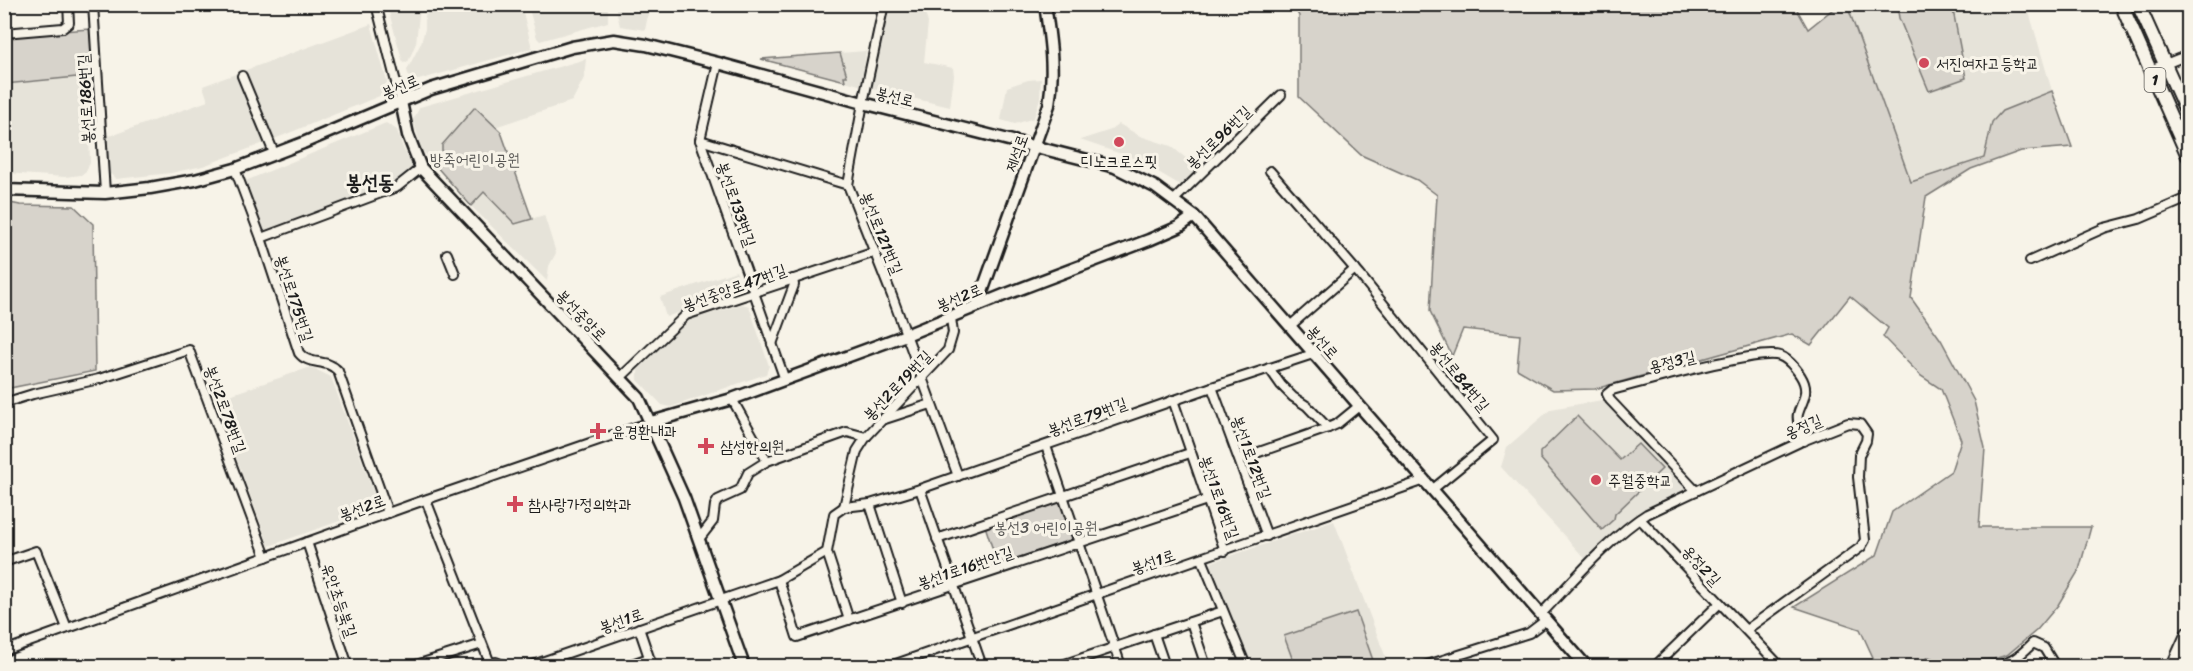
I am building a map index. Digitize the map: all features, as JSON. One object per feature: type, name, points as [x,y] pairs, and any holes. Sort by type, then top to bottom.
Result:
[{"type":"main road","name":"제석로","points":[[977,306],[1049,105],[1052,84],[1052,48],[1045,4]]},
{"type":"main road","name":"1","points":[[2121,4],[2188,156]]},
{"type":"main road","name":"1","points":[[2138,4],[2188,115]]},
{"type":"main road","name":"봉선로","points":[[4,190],[105,193],[172,185],[235,169],[431,89],[595,42],[623,41],[718,63],[863,103],[1115,167],[1137,177],[1174,200],[1194,216],[1586,666]]},
{"type":"main road","name":"봉선중앙로","points":[[401,102],[408,135],[421,168],[639,398],[684,498],[744,666]]},
{"type":"main road","name":"봉선2로","points":[[651,422],[732,399],[951,318],[1149,240],[1179,227],[1194,216]]},
{"type":"main road","points":[[2173,666],[2188,633]]},
{"type":"street","points":[[4,33],[63,28],[69,23],[68,4]]},
{"type":"street","name":"봉선로186번길","points":[[93,4],[105,193]]},
{"type":"street","name":"봉선중앙로","points":[[376,4],[401,102]]},
{"type":"street","name":"봉선로121번길","points":[[884,4],[863,103],[849,185],[958,476]]},
{"type":"street","points":[[2150,70],[2188,55]]},
{"type":"street","points":[[700,140],[718,63]]},
{"type":"street","points":[[242,76],[274,153]]},
{"type":"street","name":"봉선로96번길","points":[[1174,200],[1281,95]]},
{"type":"street","name":"봉선로133번길","points":[[700,140],[849,185]]},
{"type":"street","name":"봉선로133번길","points":[[700,140],[784,380]]},
{"type":"street","points":[[261,238],[397,187],[421,168]]},
{"type":"street","name":"봉선로175번길","points":[[235,169],[261,238],[299,353],[305,360],[330,364],[338,371],[388,513]]},
{"type":"street","name":"봉선로84번길","points":[[1270,171],[1355,269],[1493,440],[1433,489]]},
{"type":"street","points":[[2030,261],[2104,228],[2139,219],[2188,198]]},
{"type":"street","name":"봉선중앙로47번길","points":[[620,378],[687,315],[875,252]]},
{"type":"street","points":[[447,255],[455,274]]},
{"type":"street","points":[[1290,326],[1355,269]]},
{"type":"street","points":[[772,344],[794,285],[793,279]]},
{"type":"street","name":"봉선2로19번길","points":[[827,552],[834,514],[844,507],[857,452],[866,437],[921,376],[938,363],[948,350],[953,333],[951,318]]},
{"type":"street","name":"봉선2로78번길","points":[[4,403],[99,379],[189,350],[266,557]]},
{"type":"street","name":"봉선로79번길","points":[[844,507],[870,504],[920,489],[1173,400],[1313,354]]},
{"type":"street","name":"용정3길","points":[[1695,491],[1610,400],[1607,394],[1612,390],[1719,363],[1779,355],[1789,361],[1804,381],[1806,392],[1798,417],[1804,441]]},
{"type":"street","points":[[1269,368],[1281,385],[1307,406],[1328,428]]},
{"type":"street","name":"봉선1로12번길","points":[[1212,387],[1267,536]]},
{"type":"street","points":[[699,539],[713,520],[718,500],[740,490],[748,473],[766,461],[732,399]]},
{"type":"street","name":"봉선1로16번길","points":[[1173,400],[1226,551]]},
{"type":"street","points":[[883,420],[931,404]]},
{"type":"street","points":[[1239,459],[1328,428],[1337,424],[1359,406]]},
{"type":"street","name":"봉선2로","points":[[4,651],[388,513],[651,422]]},
{"type":"street","name":"옹정길","points":[[1424,666],[1529,633],[1590,564],[1640,519],[1804,441],[1848,423],[1860,424],[1867,434],[1859,455],[1858,477],[1865,540],[1861,547],[1746,630]]},
{"type":"street","name":"봉선2로19번길","points":[[766,461],[847,432],[866,437]]},
{"type":"street","points":[[1046,446],[1121,666]]},
{"type":"street","name":"봉선1로16번길","points":[[937,539],[1190,453]]},
{"type":"street","name":"봉선1로","points":[[890,666],[1425,480]]},
{"type":"street","points":[[920,489],[982,666]]},
{"type":"street","points":[[426,500],[491,665],[496,663],[506,666]]},
{"type":"street","name":"봉선1로16번안길","points":[[779,580],[797,637],[1207,500]]},
{"type":"street","name":"봉선1로16번안길","points":[[870,504],[902,603]]},
{"type":"street","name":"옹정2길","points":[[1640,519],[1779,666]]},
{"type":"street","name":"유안초등북길","points":[[307,542],[348,666]]},
{"type":"street","points":[[4,562],[36,552],[67,628]]},
{"type":"street","points":[[827,552],[849,620]]},
{"type":"street","name":"봉선1로","points":[[530,666],[779,580],[827,552]]},
{"type":"street","points":[[1202,559],[1246,666]]},
{"type":"street","points":[[1654,666],[1720,603]]},
{"type":"street","points":[[1059,666],[1074,664],[1223,611]]},
{"type":"street","points":[[1191,622],[1206,666]]},
{"type":"street","points":[[627,666],[651,662],[639,628]]},
{"type":"street","points":[[1157,633],[1165,666]]},
{"type":"street","points":[[1992,666],[2008,664],[2016,660],[2033,643],[2044,648],[2055,666]]},
{"type":"street","points":[[413,666],[482,644]]},
{"type":"shaded area","points":[[387,5],[424,5],[419,15],[416,43],[408,62],[403,63]]},
{"type":"shaded area","points":[[432,5],[521,5],[532,48],[415,81],[409,78],[407,70],[421,43],[425,29],[425,16]]},
{"type":"shaded area","points":[[528,5],[608,5],[608,22],[540,41],[537,38]]},
{"type":"shaded area","points":[[615,5],[650,5],[645,30],[620,26]]},
{"type":"shaded area","points":[[892,5],[923,5],[928,23],[924,62],[953,68],[950,107],[874,89],[887,18]]},
{"type":"shaded area","name":"서진여자고등학교","points":[[1847,5],[2027,5],[2052,91],[2002,111],[1992,122],[1985,158],[1911,182]]},
{"type":"shaded area","points":[[371,24],[387,82],[382,95],[272,140],[250,86],[244,89],[264,143],[203,166],[171,173],[116,179],[107,171],[106,136],[208,101],[203,86]]},
{"type":"shaded area","points":[[866,51],[862,84],[845,81],[844,76],[847,76],[840,53]]},
{"type":"shaded area","points":[[586,59],[584,78],[572,101],[495,127],[475,107],[435,165],[422,150],[413,120],[420,107]]},
{"type":"shaded area","points":[[87,76],[90,163],[86,171],[81,175],[65,177],[5,173],[5,84]]},
{"type":"shaded area","points":[[1041,79],[1040,98],[1034,118],[1015,124],[1001,120],[1007,87],[1028,80]]},
{"type":"shaded area","points":[[386,123],[397,130],[413,167],[390,185],[261,232],[243,182]]},
{"type":"shaded area","points":[[1119,124],[1140,136],[1171,146],[1198,168],[1182,186],[1136,159],[1080,140],[1111,130]]},
{"type":"shaded area","points":[[484,192],[515,224],[544,215],[556,253],[549,266],[547,281],[471,206]]},
{"type":"shaded area","points":[[736,271],[741,286],[736,293],[666,317],[660,297]]},
{"type":"shaded area","points":[[742,304],[749,306],[769,366],[766,374],[671,407],[662,405],[638,380],[638,370],[687,321]]},
{"type":"shaded area","points":[[311,367],[331,377],[379,507],[269,546],[215,400]]},
{"type":"shaded area","name":"주월중학교","points":[[1602,400],[1692,493],[1647,514],[1590,564],[1501,467],[1507,447],[1551,409]]},
{"type":"shaded area","points":[[1334,521],[1389,666],[1251,666],[1211,566],[1212,562]]},
{"type":"green space","points":[[1794,4],[1808,29],[1838,5],[1847,5],[1911,182],[1984,158],[1992,122],[2002,111],[2052,91],[2072,147],[2021,151],[1971,169],[1926,197],[1911,298],[1941,340],[1974,401],[1985,448],[1979,527],[2091,527],[2079,570],[2058,605],[2037,630],[2007,655],[1994,659],[1942,662],[1929,657],[1915,666],[1877,666],[1860,629],[1794,607],[1877,555],[1892,512],[1951,471],[1961,440],[1941,389],[1921,376],[1883,337],[1888,328],[1850,296],[1811,345],[1792,334],[1595,389],[1553,390],[1517,369],[1520,335],[1463,329],[1452,356],[1430,311],[1437,195],[1417,180],[1361,155],[1299,97],[1299,16],[1293,5]]},
{"type":"green space","points":[[1897,5],[1952,5],[1966,78],[1929,91],[1899,18]]},
{"type":"green space","points":[[90,29],[92,70],[87,76],[5,84],[5,35]]},
{"type":"green space","points":[[840,53],[847,76],[844,76],[845,81],[761,59]]},
{"type":"green space","name":"방죽어린이공원","points":[[475,107],[501,132],[532,219],[515,224],[484,192],[471,206],[435,165],[442,156],[442,145]]},
{"type":"green space","points":[[5,202],[20,205],[74,206],[93,224],[95,371],[5,389]]},
{"type":"green space","points":[[1577,416],[1620,460],[1638,444],[1662,469],[1615,514],[1614,519],[1602,530],[1540,458],[1540,452]]},
{"type":"green space","name":"봉선3 어린이공원","points":[[1062,500],[1074,536],[1071,540],[998,565],[985,526]]},
{"type":"green space","points":[[1356,612],[1375,666],[1295,666],[1284,636]]},
{"type":"place","name":"서진여자고등학교","points":[[1924,63]]},
{"type":"place","name":"디노크로스핏","points":[[1119,142]]},
{"type":"place","name":"윤경환내과","points":[[598,431]]},
{"type":"place","name":"삼성한의원","points":[[706,446]]},
{"type":"place","name":"주월중학교","points":[[1596,480]]},
{"type":"place","name":"참사랑가정의학과","points":[[515,504]]},
{"type":"district","name":"봉선동","points":[[370,182]]}]
